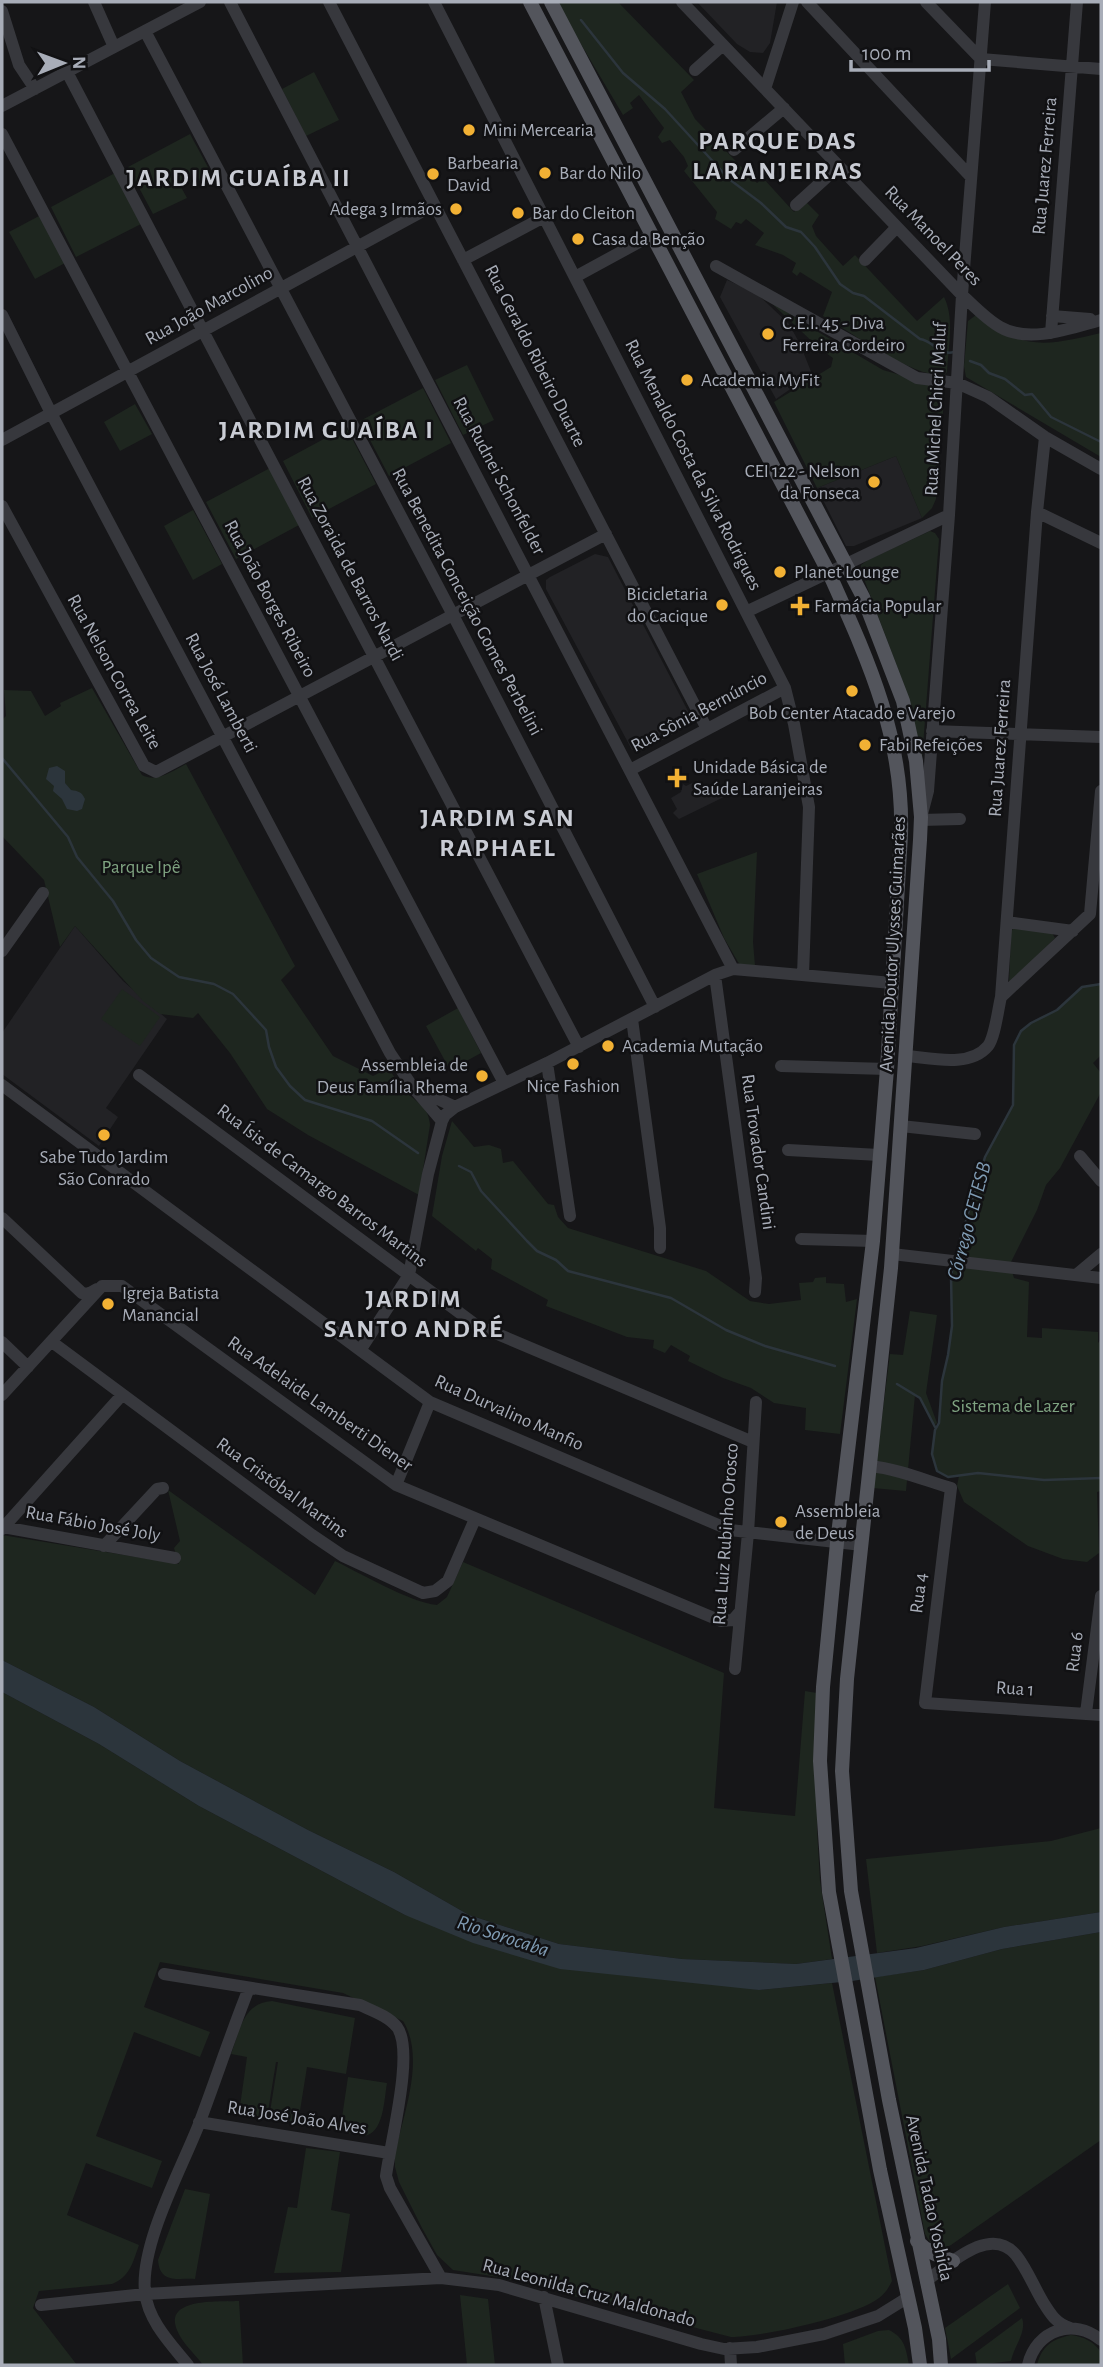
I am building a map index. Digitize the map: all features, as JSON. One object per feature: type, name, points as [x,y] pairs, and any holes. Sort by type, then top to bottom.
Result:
[{"type":"main road","name":"Avenida Doutor Ulysses Guimarães","points":[[530,2],[829,573],[865,653],[883,705],[899,778],[901,825],[887,1069],[873,1241],[837,1543],[823,1687],[820,1781],[829,1892],[880,2170],[907,2298]]},
{"type":"main road","name":"Avenida Doutor Ulysses Guimarães","points":[[551,2],[847,564],[867,607],[903,701],[916,761],[921,818],[907,1056],[892,1254],[847,1679],[843,1777]]},
{"type":"main road","points":[[871,1258],[892,1254]]},
{"type":"main road","name":"Avenida Tadao Yoshida","points":[[843,1777],[851,1891],[877,2039],[939,2339],[941,2365]]},
{"type":"main road","points":[[917,2241],[924,2249],[953,2261]]},
{"type":"main road","points":[[920,2365],[915,2328],[907,2298],[926,2281]]},
{"type":"street","points":[[94,2],[114,47]]},
{"type":"street","points":[[2,106],[200,2]]},
{"type":"street","name":"Rua Rudnei Schonfelder","points":[[230,2],[733,969]]},
{"type":"street","name":"Rua Geraldo Ribeiro Duarte","points":[[329,2],[707,729]]},
{"type":"street","name":"Rua Menaldo Costa da Silva Rodrigues","points":[[434,2],[748,611],[785,688],[809,807],[803,975]]},
{"type":"street","name":"Rua Manoel Peres","points":[[682,2],[962,295],[1001,328],[1021,333],[1051,332],[1101,320]]},
{"type":"street","points":[[765,89],[793,2]]},
{"type":"street","points":[[807,2],[971,177]]},
{"type":"street","points":[[926,2],[981,59],[1101,69]]},
{"type":"street","name":"Rua Michel Chicri Maluf","points":[[921,818],[928,792],[985,2]]},
{"type":"street","name":"Rua Juarez Ferreira","points":[[1051,332],[1077,2]]},
{"type":"street","points":[[2,11],[19,65],[35,89]]},
{"type":"street","name":"Rua Benedita Conceição Gomes Perbelini","points":[[145,31],[453,615],[655,1007]]},
{"type":"street","points":[[695,70],[723,45]]},
{"type":"street","name":"Rua Zoraida de Barros Nardi","points":[[67,72],[579,1047]]},
{"type":"street","points":[[734,150],[783,108]]},
{"type":"street","name":"Rua João Borges Ribeiro","points":[[2,134],[504,1083]]},
{"type":"street","points":[[796,205],[839,166]]},
{"type":"street","name":"Rua João Marcolino","points":[[2,440],[434,205]]},
{"type":"street","points":[[463,260],[544,217]]},
{"type":"street","points":[[865,260],[897,227]]},
{"type":"street","points":[[575,277],[652,235]]},
{"type":"street","points":[[716,266],[917,378],[957,383],[988,397],[1045,437],[1101,470]]},
{"type":"street","name":"Rua José Lamberti","points":[[2,315],[51,413],[390,1053],[412,1086],[442,1121]]},
{"type":"street","name":"Rua Manoel Peres","points":[[1052,316],[1101,320]]},
{"type":"street","name":"Rua Juarez Ferreira","points":[[907,1056],[961,1060],[977,1055],[989,1045],[1002,997],[1020,732],[1045,437]]},
{"type":"street","name":"Rua Nelson Correa Leite","points":[[2,506],[144,766],[156,772],[606,534]]},
{"type":"street","points":[[1037,512],[1101,543]]},
{"type":"street","points":[[748,611],[949,515]]},
{"type":"street","name":"Rua Sônia Bernúncio","points":[[630,770],[785,688]]},
{"type":"street","points":[[932,731],[1020,732],[1101,737]]},
{"type":"street","points":[[1002,997],[1090,914],[1101,790]]},
{"type":"street","points":[[921,818],[960,819]]},
{"type":"street","points":[[2,951],[43,893]]},
{"type":"street","points":[[1007,922],[1073,931]]},
{"type":"street","points":[[361,1349],[409,1275],[428,1174],[442,1121],[455,1107],[579,1047],[715,975],[733,969],[892,983]]},
{"type":"street","name":"Rua Trovador Candini","points":[[715,975],[756,1278],[754,1292]]},
{"type":"street","points":[[632,1019],[660,1228],[660,1248]]},
{"type":"street","points":[[547,1063],[570,1216]]},
{"type":"street","points":[[781,1066],[887,1069]]},
{"type":"street","name":"Rua Ísis de Camargo Barros Martins","points":[[139,1074],[476,1325],[753,1442]]},
{"type":"street","name":"Rua Durvalino Manfio","points":[[2,1085],[430,1402],[730,1530],[837,1543]]},
{"type":"street","points":[[412,1086],[455,1107]]},
{"type":"street","points":[[901,1126],[975,1134]]},
{"type":"street","points":[[788,1150],[879,1155]]},
{"type":"street","points":[[1080,1156],[1101,1181]]},
{"type":"street","points":[[2,1218],[78,1291],[77,1313]]},
{"type":"street","points":[[801,1239],[873,1241]]},
{"type":"street","points":[[892,1254],[1101,1278]]},
{"type":"street","points":[[1076,1275],[1101,1254]]},
{"type":"street","name":"Rua Adelaide Lamberti Diener","points":[[70,1282],[85,1294],[102,1286],[122,1286],[396,1485],[724,1622],[738,1634]]},
{"type":"street","points":[[2,1395],[102,1286]]},
{"type":"street","points":[[2,1342],[28,1367]]},
{"type":"street","name":"Rua Cristóbal Martins","points":[[52,1342],[343,1556],[423,1593],[435,1591],[448,1581],[475,1518]]},
{"type":"street","points":[[3,1528],[122,1395]]},
{"type":"street","points":[[396,1485],[430,1402]]},
{"type":"street","name":"Rua Luiz Rubinho Orosco","points":[[735,1669],[748,1533],[756,1402]]},
{"type":"street","name":"Rua 4","points":[[870,1466],[893,1468],[951,1488],[925,1703]]},
{"type":"street","points":[[104,1546],[157,1489],[163,1488]]},
{"type":"street","name":"Rua Fábio José Joly","points":[[3,1528],[175,1558]]},
{"type":"street","points":[[837,1543],[862,1545]]},
{"type":"street","name":"Rua 6","points":[[1086,1713],[1101,1596]]},
{"type":"street","points":[[724,1622],[733,1620],[739,1613]]},
{"type":"street","name":"Rua 1","points":[[925,1703],[1101,1715]]},
{"type":"street","points":[[164,1974],[360,2005],[382,2015],[398,2028],[404,2049],[402,2084],[386,2175],[390,2188],[441,2278]]},
{"type":"street","points":[[188,2365],[157,2326],[145,2294],[148,2248],[200,2122],[249,1988]]},
{"type":"street","name":"Rua José João Alves","points":[[200,2122],[389,2153]]},
{"type":"street","points":[[926,2281],[981,2245],[1003,2245],[1016,2255],[1054,2319],[1101,2340]]},
{"type":"street","name":"Rua Leonilda Cruz Maldonado","points":[[41,2305],[145,2294],[441,2278],[499,2285],[701,2344],[730,2348],[757,2347],[824,2334],[878,2316],[907,2298]]},
{"type":"street","points":[[544,2297],[558,2365]]},
{"type":"street","points":[[1028,2365],[1031,2354],[1040,2341],[1054,2331],[1070,2328]]},
{"type":"street","points":[[730,2348],[732,2365]]},
{"type":"shaded area","points":[[697,2],[777,2],[770,43],[763,53],[750,52],[737,44]]},
{"type":"shaded area","name":"C.E.I. 45 - Diva Ferreira Cordeiro","points":[[727,280],[755,292],[789,324],[800,344],[812,374],[776,399],[720,297]]},
{"type":"shaded area","points":[[896,456],[922,518],[854,546],[846,546],[817,488]]},
{"type":"shaded area","points":[[595,554],[608,557],[690,715],[688,726],[642,751],[632,750],[546,589],[546,580],[550,577]]},
{"type":"shaded area","points":[[698,780],[703,789],[719,782],[726,796],[679,819],[673,813],[677,809],[671,798],[681,792],[683,784],[686,786]]},
{"type":"shaded area","points":[[75,926],[123,981],[167,1019],[106,1108],[118,1117],[99,1146],[2,1074],[2,1033]]},
{"type":"green space","points":[[556,2],[618,2],[694,80],[681,92],[695,119],[757,183],[763,178],[794,212],[805,201],[819,215],[812,226],[816,236],[843,266],[855,255],[917,321],[944,297],[950,324],[947,372],[944,376],[915,369],[823,316],[832,292],[800,272],[797,276],[792,272],[796,263],[783,255],[755,245],[764,233],[746,219],[741,224],[736,222],[731,229],[715,219],[717,212],[684,171],[688,166],[684,157],[670,140],[662,143],[658,137],[664,128],[639,95],[630,103],[633,108],[623,115]]},
{"type":"green space","points":[[314,72],[339,120],[306,136],[282,89]]},
{"type":"green space","points":[[190,134],[216,182],[204,188],[198,178],[181,187],[187,198],[153,214],[128,167]]},
{"type":"green space","points":[[115,173],[141,224],[76,257],[51,207]]},
{"type":"green space","points":[[39,216],[65,263],[35,279],[9,232]]},
{"type":"green space","points":[[766,298],[883,370],[945,388],[936,499],[932,508],[922,518],[896,456],[817,488],[774,402],[831,367],[833,358]]},
{"type":"green space","points":[[976,315],[1024,341],[1058,342],[1101,333],[1101,457],[966,377],[964,366],[968,321]]},
{"type":"green space","points":[[467,365],[494,420],[463,435],[435,380]]},
{"type":"green space","points":[[423,388],[451,443],[389,476],[360,421]]},
{"type":"green space","points":[[135,404],[152,434],[120,451],[104,422]]},
{"type":"green space","points":[[346,427],[376,484],[312,518],[283,461]]},
{"type":"green space","points":[[270,468],[299,525],[236,559],[206,502]]},
{"type":"green space","points":[[193,510],[222,564],[193,580],[164,526]]},
{"type":"green space","points":[[930,531],[939,539],[922,759],[904,685],[861,565]]},
{"type":"green space","name":"Parque Ipê","points":[[92,688],[142,775],[159,777],[186,764],[295,966],[281,980],[333,1056],[373,1076],[389,1068],[402,1088],[427,1113],[430,1125],[419,1195],[308,1135],[267,1109],[230,1053],[198,1013],[193,1018],[160,1014],[143,1001],[75,926],[60,947],[44,880],[2,836],[2,720],[6,716],[4,690],[31,691],[45,716],[61,706],[60,703]]},
{"type":"green space","points":[[757,852],[753,942],[755,966],[738,962],[724,938],[697,874]]},
{"type":"green space","points":[[1014,927],[1052,933],[1055,938],[1009,984],[1011,932]]},
{"type":"green space","name":"Sistema de Lazer","points":[[1101,984],[1101,1055],[1093,1063],[1101,1073],[1101,1092],[1060,1168],[1046,1185],[1037,1210],[1010,1264],[1014,1278],[1029,1282],[1027,1337],[1042,1338],[1042,1328],[1098,1332],[1098,1343],[1101,1339],[1101,1491],[1097,1492],[1099,1553],[1087,1562],[1063,1559],[1028,1546],[964,1502],[957,1486],[959,1476],[948,1477],[937,1471],[932,1454],[935,1430],[939,1423],[942,1381],[952,1326],[951,1276],[985,1157],[1013,1105],[1014,1045],[1021,1031],[1031,1023],[1057,1010],[1082,987]]},
{"type":"green space","points":[[122,989],[160,1017],[140,1046],[101,1019]]},
{"type":"green space","points":[[458,1008],[481,1053],[450,1070],[426,1026]]},
{"type":"green space","points":[[452,1121],[474,1147],[489,1145],[501,1149],[503,1163],[513,1161],[548,1204],[554,1205],[558,1217],[568,1228],[706,1271],[750,1301],[769,1304],[801,1300],[799,1283],[813,1282],[815,1278],[826,1277],[826,1283],[844,1284],[846,1302],[857,1299],[840,1434],[805,1430],[806,1408],[774,1403],[751,1388],[688,1361],[690,1356],[671,1345],[665,1353],[653,1348],[654,1340],[627,1337],[546,1306],[548,1300],[491,1269],[492,1259],[478,1248],[476,1251],[432,1216],[442,1156]]},
{"type":"green space","points":[[910,1311],[937,1315],[926,1393],[937,1423],[935,1425],[920,1398],[915,1395],[906,1491],[873,1488],[890,1354],[903,1355]]},
{"type":"green space","points":[[168,1490],[315,1595],[335,1561],[400,1593],[437,1605],[447,1597],[463,1562],[724,1673],[714,1808],[795,1816],[805,1691],[817,1693],[817,1829],[820,1881],[832,1959],[796,1964],[682,1959],[559,1944],[469,1915],[394,1872],[308,1830],[180,1761],[94,1707],[2,1660],[2,1535],[179,1564],[174,1548],[180,1541]]},
{"type":"green space","points":[[2,1692],[99,1744],[199,1806],[405,1915],[759,1990],[832,1983],[892,2281],[887,2290],[867,2305],[829,2319],[785,2330],[731,2337],[504,2278],[453,2270],[437,2255],[399,2182],[395,2167],[395,2154],[413,2069],[410,2036],[403,2021],[343,1993],[160,1962],[144,2007],[210,2032],[200,2057],[134,2032],[96,2136],[162,2161],[152,2188],[86,2163],[67,2215],[139,2245],[133,2263],[123,2277],[112,2284],[39,2291],[33,2308],[77,2365],[2,2365]]},
{"type":"green space","points":[[1101,1828],[1101,1912],[1004,1927],[922,1946],[877,1953],[866,1859],[1051,1841]]},
{"type":"green space","points":[[1101,1932],[1101,2140],[951,2245],[942,2248],[935,2246],[925,2234],[875,1977],[924,1970],[1002,1949]]},
{"type":"green space","points":[[272,2001],[355,2018],[346,2074],[307,2067],[298,2123],[269,2118],[278,2062],[267,2118],[239,2113],[247,2057],[231,2054],[240,2027],[249,2012],[262,2003]]},
{"type":"green space","points":[[348,2077],[387,2083],[382,2115],[370,2134],[360,2136],[340,2131]]},
{"type":"green space","points":[[306,2148],[340,2152],[331,2210],[350,2214],[341,2272],[274,2273],[288,2207],[297,2208]]},
{"type":"green space","points":[[185,2189],[210,2194],[195,2279],[166,2276],[159,2268],[158,2260]]},
{"type":"green space","points":[[1008,2284],[1020,2308],[951,2359],[945,2328]]},
{"type":"green space","points":[[460,2295],[488,2299],[495,2365],[467,2365]]},
{"type":"green space","points":[[239,2301],[243,2365],[203,2365],[179,2335],[175,2319],[178,2312],[196,2304]]},
{"type":"green space","points":[[1022,2318],[1022,2334],[1011,2361],[977,2365],[975,2353]]},
{"type":"green space","points":[[889,2330],[902,2340],[909,2365],[845,2365],[843,2344],[878,2331]]},
{"type":"green space","points":[[1071,2335],[1084,2338],[1095,2345],[1101,2352],[1101,2365],[1037,2365],[1049,2344]]},
{"type":"water","points":[[57,766],[65,771],[65,783],[71,790],[84,797],[82,809],[67,809],[62,799],[53,791],[54,786],[46,779],[49,768]]},
{"type":"water","name":"Rio Sorocaba","points":[[2,1660],[94,1707],[180,1761],[308,1830],[394,1872],[469,1915],[559,1944],[682,1959],[796,1964],[916,1948],[1004,1927],[1101,1912],[1101,1932],[1002,1949],[924,1970],[852,1981],[759,1990],[560,1969],[473,1943],[405,1915],[199,1806],[99,1744],[2,1692]]},
{"type":"waterway","name":"Córrego CETESB","points":[[581,20],[623,73],[665,109],[729,179],[761,203],[786,227],[801,232],[815,247],[840,284],[853,293],[864,296],[920,339],[944,352],[954,352]]},
{"type":"waterway","name":"Córrego CETESB","points":[[970,361],[1005,379],[1025,395],[1032,394],[1051,417],[1101,442]]},
{"type":"waterway","points":[[2,758],[68,837],[77,857],[113,901],[136,940],[151,958],[179,977],[214,984],[233,994],[266,1030],[276,1067],[305,1100],[372,1121],[418,1153]]},
{"type":"waterway","name":"Córrego CETESB","points":[[955,1258],[985,1157],[1013,1105],[1014,1045],[1021,1031],[1057,1010],[1082,987],[1101,984]]},
{"type":"waterway","points":[[459,1166],[471,1172],[481,1191],[537,1251],[556,1260],[568,1271],[671,1298],[726,1330],[765,1346],[835,1366]]},
{"type":"waterway","name":"Córrego CETESB","points":[[953,1265],[952,1326],[942,1381],[939,1423],[935,1430],[932,1454],[937,1471],[948,1477],[978,1473],[1044,1480],[1101,1478]]},
{"type":"waterway","points":[[897,1384],[920,1398],[935,1427]]},
{"type":"place","name":"Mini Mercearia","points":[[469,130]]},
{"type":"place","name":"Bar do Nilo","points":[[545,173]]},
{"type":"place","name":"Barbearia David","points":[[433,174]]},
{"type":"place","name":"Adega 3 Irmãos","points":[[456,209]]},
{"type":"place","name":"Bar do Cleiton","points":[[518,213]]},
{"type":"place","name":"Casa da Benção","points":[[578,239]]},
{"type":"place","name":"C.E.I. 45 - Diva Ferreira Cordeiro","points":[[768,334]]},
{"type":"place","name":"Academia MyFit","points":[[687,380]]},
{"type":"place","name":"CEI 122 - Nelson da Fonseca","points":[[874,482]]},
{"type":"place","name":"Planet Lounge","points":[[780,572]]},
{"type":"place","name":"Bicicletaria do Cacique","points":[[722,605]]},
{"type":"place","name":"Farmácia Popular","points":[[800,606]]},
{"type":"place","name":"Bob Center Atacado e Varejo","points":[[852,691]]},
{"type":"place","name":"Fabi Refeições","points":[[865,745]]},
{"type":"place","name":"Unidade Básica de Saúde Laranjeiras","points":[[677,778]]},
{"type":"place","name":"Academia Mutação","points":[[608,1046]]},
{"type":"place","name":"Nice Fashion","points":[[573,1064]]},
{"type":"place","name":"Assembleia de Deus Família Rhema","points":[[482,1076]]},
{"type":"place","name":"Sabe Tudo Jardim São Conrado","points":[[104,1135]]},
{"type":"place","name":"Igreja Batista Manancial","points":[[108,1304]]},
{"type":"place","name":"Assembleia de Deus","points":[[781,1522]]},
{"type":"district","name":"PARQUE DAS LARANJEIRAS","points":[[778,156]]},
{"type":"district","name":"JARDIM GUAÍBA II","points":[[239,178]]},
{"type":"district","name":"JARDIM GUAÍBA I","points":[[327,430]]},
{"type":"district","name":"JARDIM SAN RAPHAEL","points":[[498,833]]},
{"type":"district","name":"JARDIM SANTO ANDRÉ","points":[[414,1314]]}]
